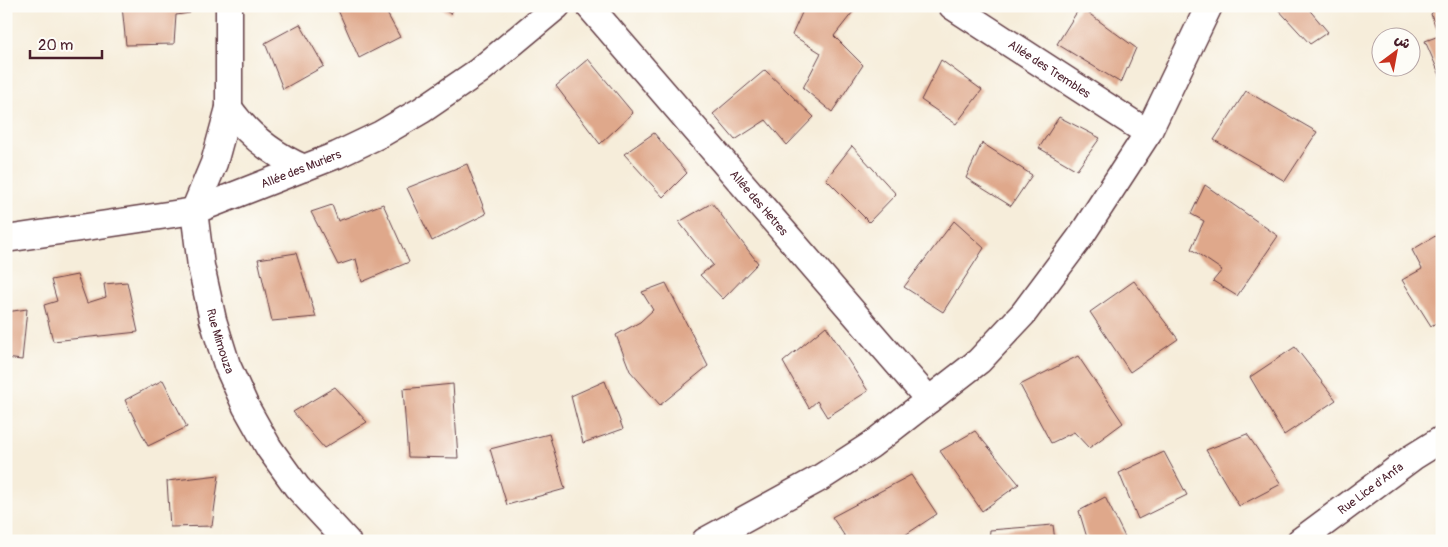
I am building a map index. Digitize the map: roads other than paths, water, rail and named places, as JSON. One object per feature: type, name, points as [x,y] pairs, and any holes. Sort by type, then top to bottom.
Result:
[{"type":"street","points":[[194,211],[214,163],[229,108],[228,6]]},
{"type":"street","name":"Allêe des Hetres","points":[[589,6],[929,400]]},
{"type":"street","name":"Allée des Trembles","points":[[952,6],[1148,133]]},
{"type":"street","points":[[705,541],[820,478],[871,445],[979,361],[1023,314],[1079,240],[1148,133],[1209,6]]},
{"type":"street","name":"Allée des Muriers","points":[[6,239],[194,211],[304,168],[381,134],[422,110],[479,70],[549,10]]},
{"type":"street","points":[[229,108],[240,124],[280,158],[304,168]]},
{"type":"street","name":"Rue Mimouza","points":[[194,211],[202,266],[213,320],[227,365],[246,407],[269,448],[297,487],[347,541]]},
{"type":"street","name":"Rue Lice d'Anfa","points":[[1300,541],[1413,457],[1442,439]]}]
